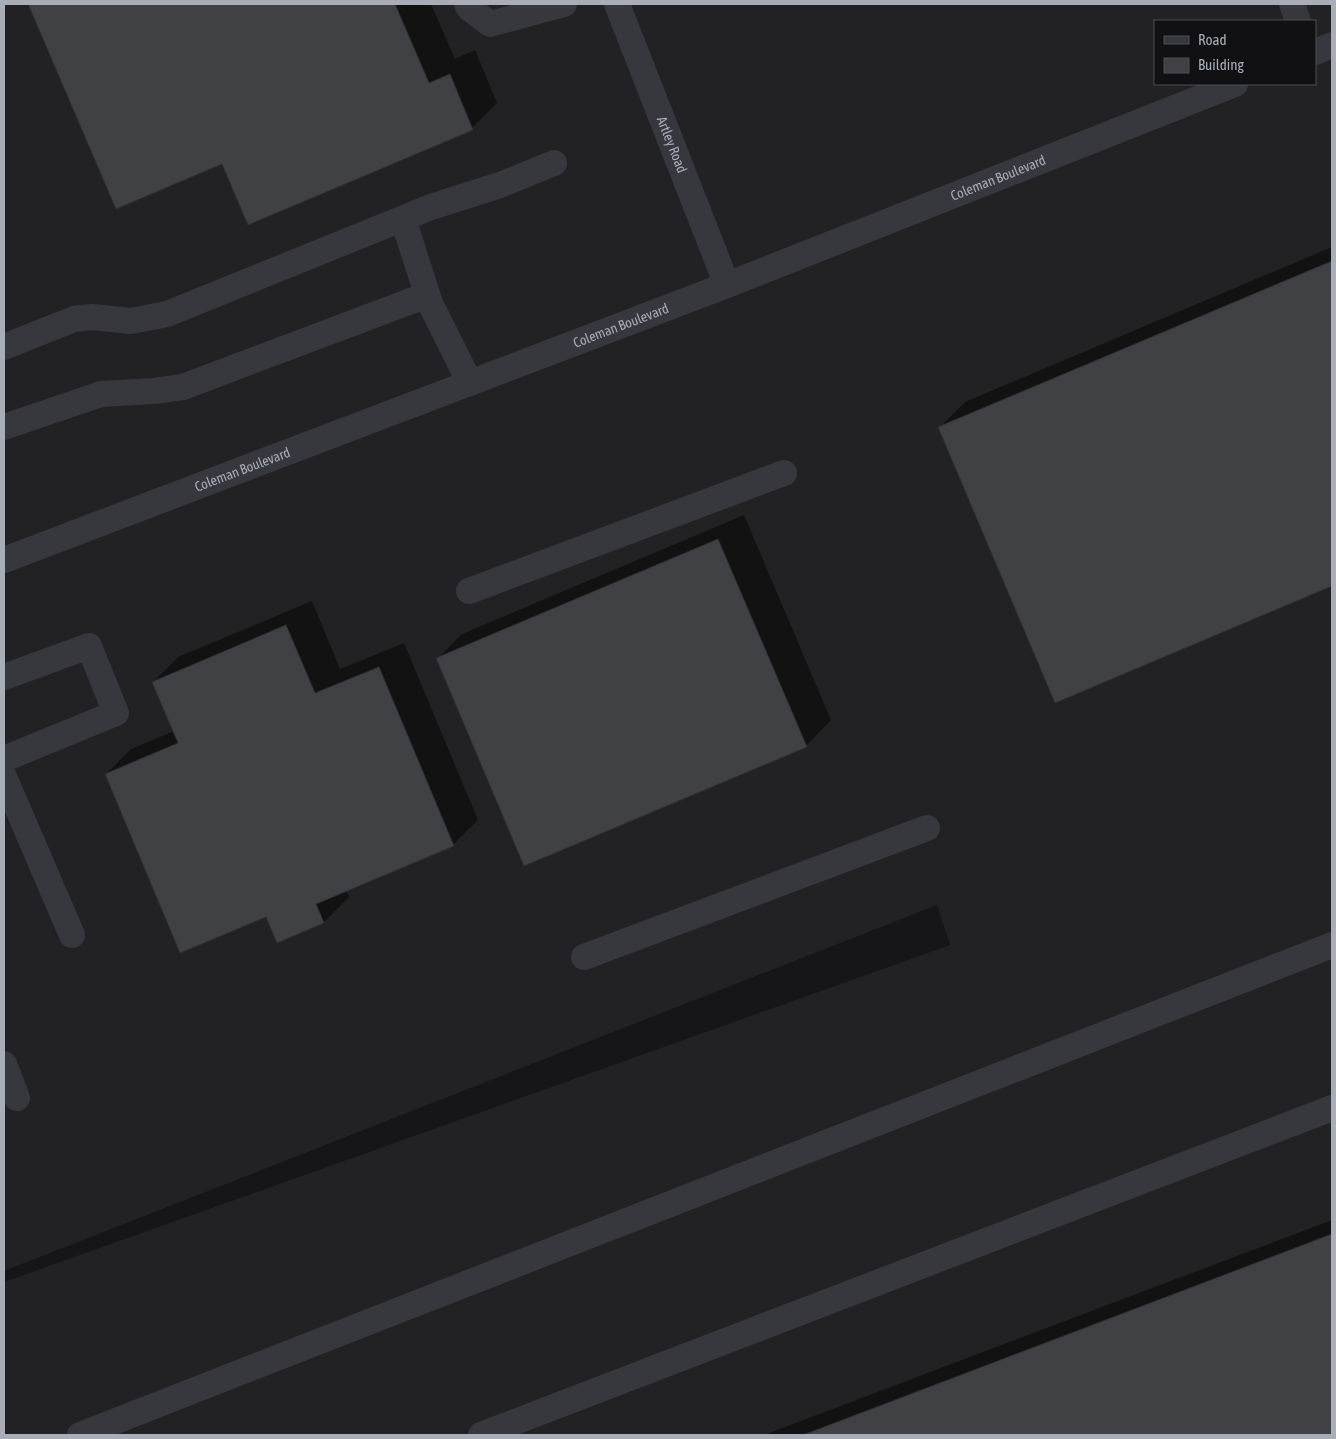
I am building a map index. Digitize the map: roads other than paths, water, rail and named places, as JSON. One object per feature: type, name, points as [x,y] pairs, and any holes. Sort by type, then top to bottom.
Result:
[{"type":"street","points":[[466,4],[490,24],[564,4]]},
{"type":"street","name":"Artley Road","points":[[617,4],[727,285]]},
{"type":"street","points":[[1292,4],[1298,20]]},
{"type":"street","points":[[1316,52],[1332,45]]},
{"type":"street","name":"Coleman Boulevard","points":[[4,560],[727,285],[1232,85]]},
{"type":"street","points":[[4,347],[74,319],[92,317],[131,321],[167,314],[431,207],[500,185],[554,163]]},
{"type":"street","points":[[403,219],[427,295],[470,383]]},
{"type":"street","points":[[4,427],[102,394],[154,392],[183,388],[427,295]]},
{"type":"street","points":[[469,591],[784,473]]},
{"type":"street","points":[[4,677],[89,646],[116,713],[4,759]]},
{"type":"street","points":[[4,777],[72,934]]},
{"type":"street","points":[[584,957],[927,828]]},
{"type":"street","points":[[80,1435],[1332,945]]},
{"type":"street","points":[[4,1064],[17,1098]]},
{"type":"street","points":[[481,1435],[1332,1108]]}]
